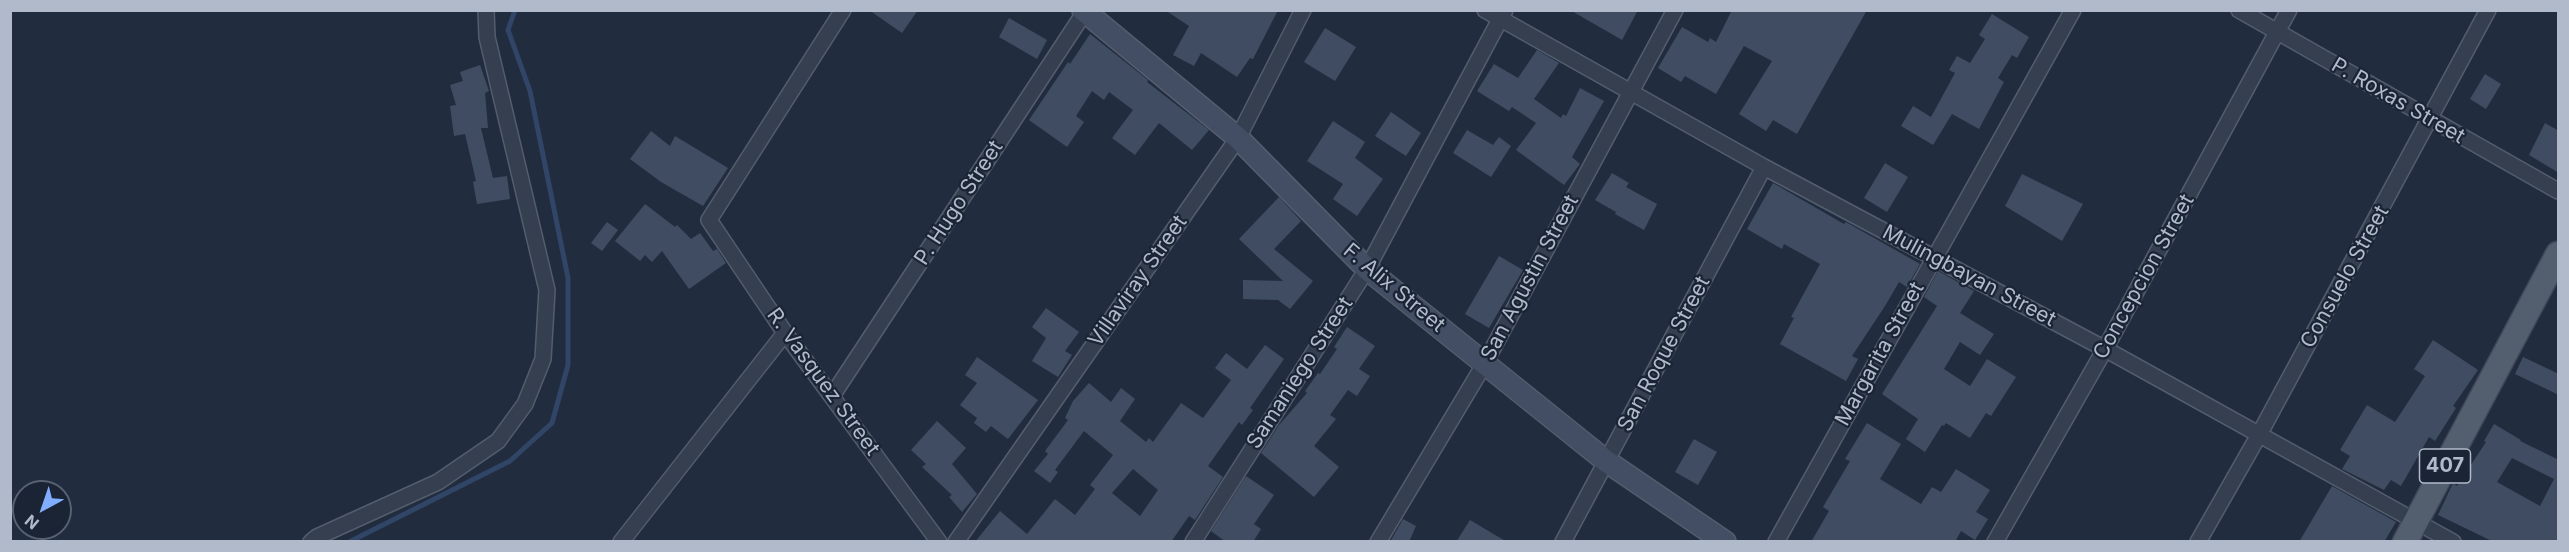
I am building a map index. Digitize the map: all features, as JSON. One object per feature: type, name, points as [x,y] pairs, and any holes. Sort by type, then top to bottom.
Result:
[{"type":"main road","name":"F. Alix Street","points":[[1085,11],[1238,138],[1366,269],[1606,461],[1725,542]]},
{"type":"main road","name":"407","points":[[2410,532],[2559,254]]},
{"type":"street","points":[[311,542],[317,537],[438,482],[498,441],[525,404],[543,358],[547,290],[487,37],[486,10]]},
{"type":"street","name":"R. Vasquez Street","points":[[843,10],[710,220],[784,333],[939,542]]},
{"type":"street","name":"Villaviray Street","points":[[956,542],[1238,138],[1303,10]]},
{"type":"street","name":"Mulingbayan Street","points":[[1485,10],[1503,15],[1629,93],[2260,433],[2410,532],[2453,542]]},
{"type":"street","name":"San Agustin Street","points":[[1378,542],[1485,363],[1675,10]]},
{"type":"street","name":"Margarita Street","points":[[1776,542],[2073,10]]},
{"type":"street","name":"P. Roxas Street","points":[[2239,10],[2559,191]]},
{"type":"street","name":"Concepcion Street","points":[[1995,542],[2105,349],[2289,10]]},
{"type":"street","name":"Consuelo Street","points":[[2198,542],[2260,433],[2488,10]]},
{"type":"street","name":"P. Hugo Street","points":[[832,396],[1085,11]]},
{"type":"street","name":"Samaniego Street","points":[[1193,542],[1366,269],[1503,15]]},
{"type":"street","name":"San Roque Street","points":[[1563,542],[1764,167]]},
{"type":"street","points":[[621,542],[784,333]]},
{"type":"building","points":[[869,10],[918,10],[902,33]]},
{"type":"building","points":[[1165,10],[1278,10],[1253,59],[1250,58],[1237,77],[1201,53],[1194,66],[1173,55],[1189,26]]},
{"type":"building","points":[[1570,10],[1638,10],[1622,40]]},
{"type":"building","points":[[1732,10],[1867,10],[1797,134],[1773,120],[1766,131],[1739,114],[1772,61],[1744,46],[1716,94],[1685,76],[1681,82],[1658,68],[1682,27],[1708,42],[1710,38],[1716,42]]},
{"type":"building","points":[[1992,14],[2029,37],[2017,58],[2012,55],[1998,78],[2004,82],[1979,129],[1952,114],[1933,145],[1901,126],[1913,106],[1931,117],[1955,73],[1949,70],[1957,56],[1970,63],[1985,39],[1979,35]]},
{"type":"building","points":[[1009,18],[1047,40],[1037,59],[999,37]]},
{"type":"building","points":[[1325,28],[1356,47],[1335,81],[1304,62]]},
{"type":"building","points":[[1090,34],[1209,130],[1192,150],[1159,123],[1135,155],[1112,138],[1133,110],[1109,92],[1104,100],[1092,91],[1076,116],[1084,122],[1067,147],[1029,120]]},
{"type":"building","points":[[1537,50],[1559,63],[1534,99],[1561,118],[1563,114],[1566,116],[1580,88],[1604,101],[1572,157],[1580,164],[1564,185],[1516,150],[1536,123],[1512,107],[1509,111],[1477,91],[1494,64],[1518,78]]},
{"type":"building","points":[[480,65],[489,91],[485,93],[488,128],[481,128],[493,178],[507,176],[510,199],[477,204],[473,182],[476,181],[465,134],[454,136],[450,106],[456,105],[450,85],[463,81],[460,72]]},
{"type":"building","points":[[2485,74],[2501,84],[2486,109],[2470,99]]},
{"type":"building","points":[[1391,112],[1421,133],[1406,156],[1375,136]]},
{"type":"building","points":[[1333,121],[1365,142],[1355,158],[1383,179],[1357,216],[1333,199],[1343,184],[1307,161]]},
{"type":"building","points":[[2545,123],[2559,131],[2559,173],[2529,155]]},
{"type":"building","points":[[1467,130],[1493,145],[1499,137],[1511,146],[1491,177],[1453,153]]},
{"type":"building","points":[[651,131],[670,146],[675,136],[728,168],[703,206],[661,182],[630,159]]},
{"type":"building","points":[[1885,163],[1908,177],[1887,212],[1864,198]]},
{"type":"building","points":[[1612,173],[1629,183],[1626,187],[1657,204],[1644,230],[1595,200]]},
{"type":"building","points":[[2022,174],[2083,204],[2062,241],[2005,206]]},
{"type":"building","points":[[1773,183],[1920,264],[1907,287],[1899,282],[1852,356],[1858,359],[1846,381],[1780,344],[1794,318],[1791,317],[1820,264],[1784,244],[1782,249],[1747,229]]},
{"type":"building","points":[[1279,197],[1301,221],[1274,249],[1313,281],[1290,309],[1278,300],[1243,299],[1243,280],[1283,281],[1239,239]]},
{"type":"building","points":[[645,204],[675,227],[677,225],[691,239],[700,233],[713,251],[717,249],[726,263],[689,289],[662,251],[652,262],[645,255],[640,261],[615,241]]},
{"type":"building","points":[[607,222],[618,230],[602,251],[591,243]]},
{"type":"building","points":[[1499,256],[1523,270],[1489,328],[1465,314]]},
{"type":"building","points":[[1938,271],[1974,291],[1960,313],[1994,334],[1980,355],[1960,342],[1944,369],[1970,386],[1987,359],[2016,377],[1991,416],[1986,413],[1970,438],[1946,423],[1942,425],[1925,452],[1906,439],[1918,419],[1882,394],[1937,306],[1924,297]]},
{"type":"building","points":[[1046,308],[1079,332],[1065,351],[1072,355],[1058,377],[1032,361],[1046,338],[1032,327]]},
{"type":"building","points":[[1347,327],[1375,346],[1359,369],[1370,376],[1357,396],[1348,390],[1330,415],[1336,419],[1314,446],[1339,467],[1314,497],[1261,453],[1279,425],[1307,393],[1305,391],[1318,373],[1320,374],[1337,349],[1334,347]]},
{"type":"building","points":[[2433,340],[2478,370],[2453,406],[2456,408],[2435,441],[2429,437],[2401,486],[2391,480],[2384,490],[2342,469],[2350,456],[2340,450],[2367,405],[2395,422],[2425,376],[2414,369]]},
{"type":"building","points":[[1265,345],[1284,359],[1250,408],[1253,410],[1242,425],[1239,422],[1208,466],[1223,477],[1195,520],[1189,516],[1171,542],[975,542],[1000,511],[1027,534],[1055,499],[1075,515],[1095,489],[1090,485],[1113,455],[1084,431],[1055,470],[1058,472],[1050,483],[1034,471],[1048,454],[1045,451],[1068,420],[1065,418],[1073,401],[1089,383],[1111,402],[1121,388],[1135,399],[1120,421],[1146,442],[1149,438],[1153,442],[1181,403],[1203,418],[1231,380],[1215,368],[1226,353],[1247,369]],"holes":[[[1133,469],[1158,490],[1140,516],[1112,493]]]},
{"type":"building","points":[[977,357],[1038,400],[1008,439],[991,426],[986,432],[974,423],[977,418],[960,405],[977,383],[965,375]]},
{"type":"building","points":[[2523,357],[2559,374],[2559,395],[2515,374]]},
{"type":"building","points":[[937,421],[966,448],[952,464],[977,494],[962,512],[949,497],[952,495],[922,467],[926,464],[911,450]]},
{"type":"building","points":[[1867,423],[1901,444],[1880,479],[1921,504],[1932,487],[1941,492],[1956,469],[1990,490],[1976,512],[1988,519],[1975,540],[1961,531],[1955,542],[1811,542],[1829,511],[1823,507],[1850,461],[1845,459]]},
{"type":"building","points":[[2494,424],[2520,441],[2559,460],[2559,542],[2494,542],[2438,515],[2453,483],[2457,486],[2486,442],[2484,441]],"holes":[[[2512,458],[2554,479],[2540,506],[2497,482]]]},
{"type":"building","points":[[1694,439],[1717,452],[1698,485],[1675,472]]},
{"type":"building","points":[[1246,476],[1274,495],[1254,524],[1261,529],[1253,542],[1226,542],[1211,531]]},
{"type":"building","points":[[2332,486],[2396,522],[2384,542],[2299,542]]},
{"type":"building","points":[[1403,519],[1416,526],[1409,542],[1390,542]]},
{"type":"building","points":[[1470,520],[1507,542],[1456,542]]},
{"type":"waterway","points":[[349,542],[510,461],[552,423],[568,365],[568,278],[530,91],[508,30],[515,10]]}]
